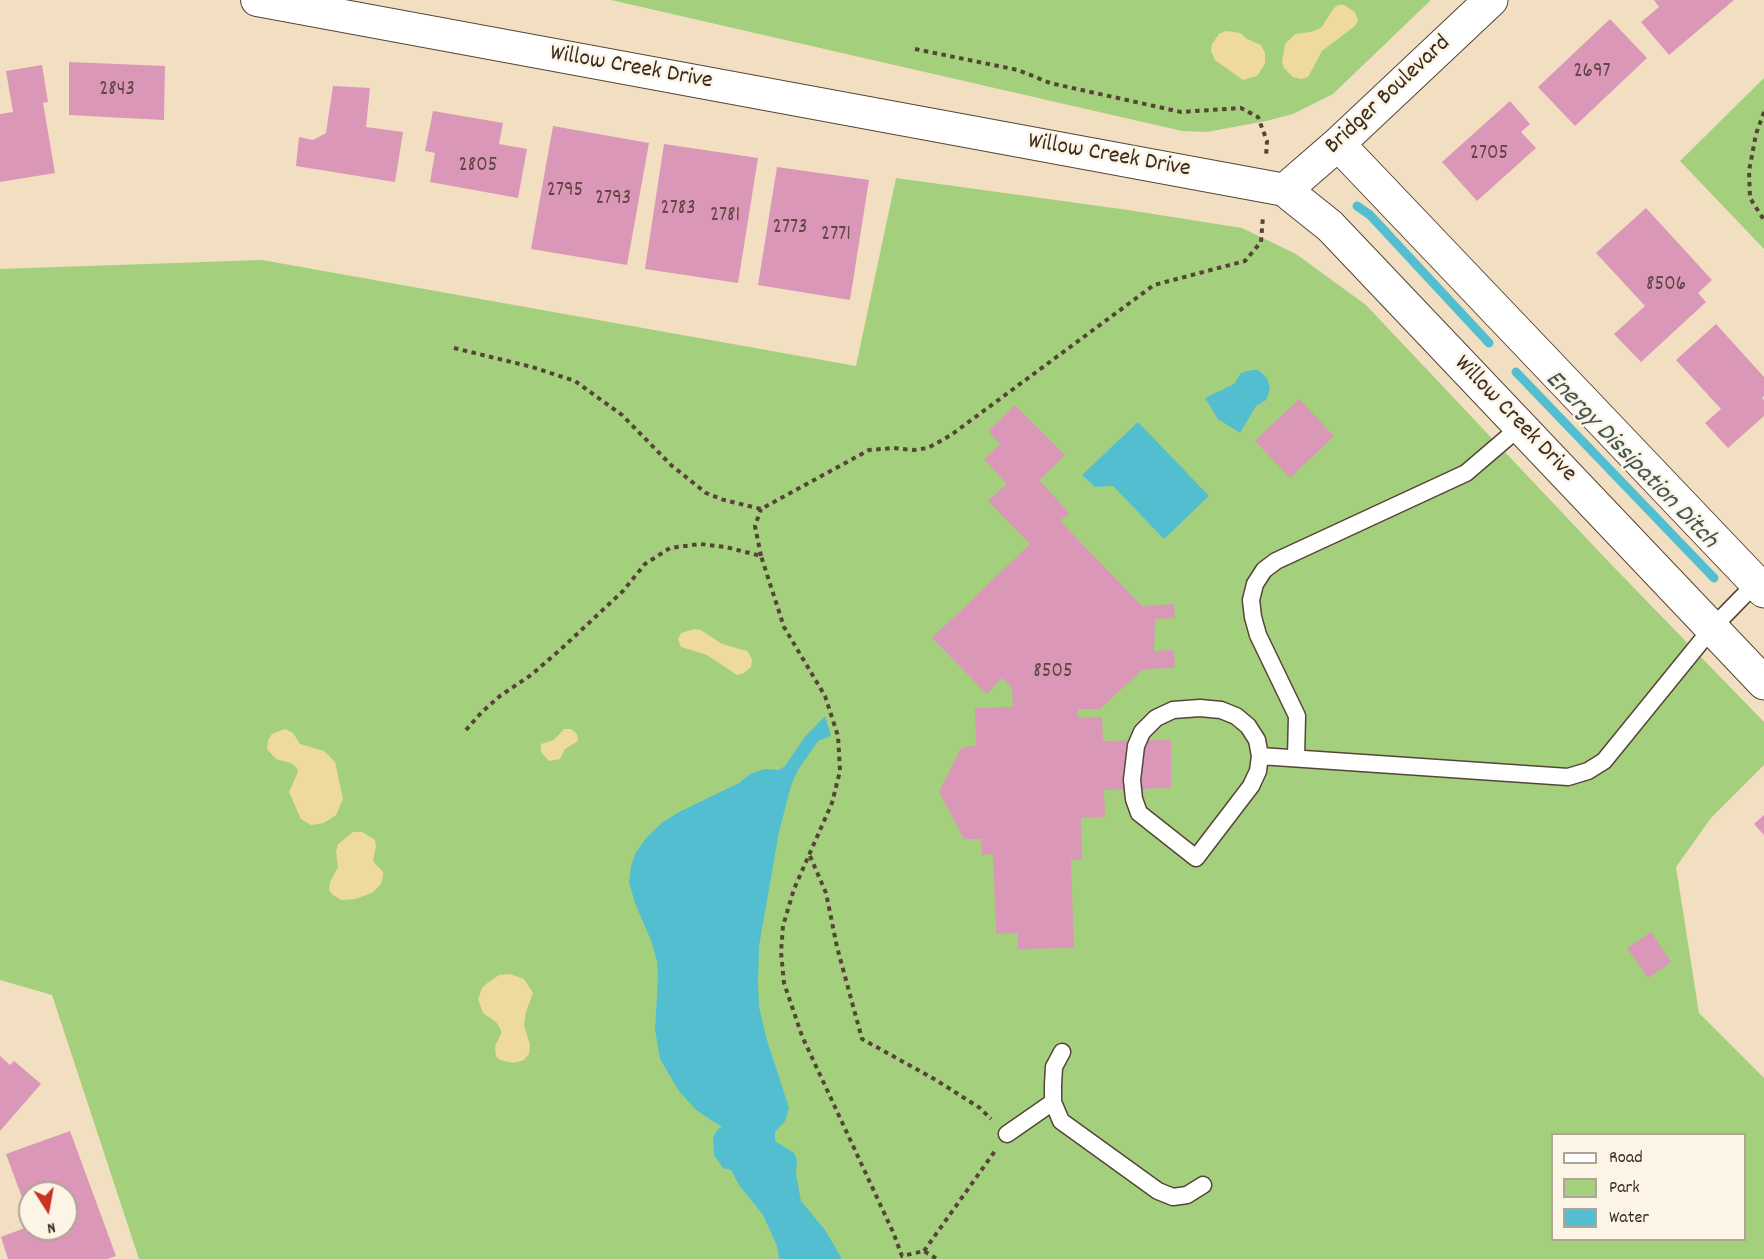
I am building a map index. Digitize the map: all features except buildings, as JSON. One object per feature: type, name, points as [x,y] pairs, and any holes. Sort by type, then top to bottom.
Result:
[{"type":"street","name":"Willow Creek Drive","points":[[257,0],[1275,188],[1330,226],[1764,683]]},
{"type":"street","name":"Bridger Boulevard","points":[[1275,188],[1338,144],[1491,0]]},
{"type":"street","points":[[1338,144],[1760,587]]},
{"type":"lane","points":[[1296,758],[1297,716],[1258,635],[1253,617],[1251,600],[1255,584],[1264,570],[1276,561],[1466,473],[1521,426]]},
{"type":"lane","points":[[1260,756],[1568,777],[1588,771],[1604,760],[1712,628],[1760,587]]},
{"type":"lane","points":[[1200,708],[1221,710],[1236,716],[1248,726],[1257,740],[1260,756],[1258,771],[1251,786],[1197,858],[1151,825],[1139,813],[1134,799],[1132,780],[1136,746],[1142,732],[1155,718],[1173,710],[1200,708]]},
{"type":"lane","points":[[1062,1052],[1054,1067],[1053,1102],[1061,1121],[1158,1191],[1173,1197],[1186,1195],[1203,1185]]},
{"type":"lane","points":[[1007,1134],[1053,1102]]},
{"type":"path","points":[[810,855],[826,893],[837,947],[862,1039],[971,1103],[1007,1134],[924,1251],[902,1258],[893,1232],[802,1036],[784,983],[781,952],[783,926],[794,889],[832,803],[840,771],[838,736],[825,696],[784,627],[761,556],[755,526],[761,509],[868,450],[928,448],[951,435],[1154,285],[1245,261],[1261,242],[1275,188],[1267,141],[1258,117],[1241,108],[1181,112],[1050,83],[1018,70],[915,49]]},
{"type":"path","points":[[1764,112],[1756,135],[1749,171],[1750,198],[1764,220]]},
{"type":"path","points":[[454,348],[531,366],[575,381],[622,415],[671,465],[706,493],[761,509]]},
{"type":"path","points":[[466,730],[481,712],[560,650],[622,591],[645,564],[670,548],[700,544],[726,547],[761,556]]},
{"type":"path","points":[[924,1251],[937,1259]]},
{"type":"green space","points":[[611,0],[1431,0],[1333,94],[1293,114],[1207,132],[1182,131]]},
{"type":"green space","points":[[1764,78],[1764,249],[1680,161]]},
{"type":"green space","points":[[896,178],[1242,228],[1296,254],[1366,305],[1764,722],[1764,765],[1711,818],[1676,867],[1699,1013],[1764,1078],[1764,1259],[139,1259],[52,995],[0,980],[0,269],[262,260],[856,366]]},
{"type":"sand","points":[[1338,5],[1344,5],[1355,12],[1358,20],[1355,26],[1322,51],[1308,77],[1301,79],[1293,77],[1284,68],[1282,62],[1285,44],[1295,34],[1321,28]]},
{"type":"sand","points":[[1226,31],[1240,33],[1261,45],[1265,53],[1265,64],[1257,76],[1243,80],[1215,60],[1211,51],[1212,44],[1219,34]]},
{"type":"sand","points":[[694,629],[701,630],[722,644],[747,651],[752,659],[751,667],[737,675],[707,655],[681,647],[678,639],[681,633]]},
{"type":"sand","points":[[285,729],[293,733],[300,744],[324,751],[335,762],[343,799],[336,815],[324,823],[311,825],[301,819],[289,792],[298,772],[297,768],[291,763],[276,759],[267,749],[268,740],[272,734]]},
{"type":"sand","points":[[564,729],[571,729],[577,734],[578,741],[565,749],[560,759],[549,761],[541,752],[541,744],[554,740]]},
{"type":"sand","points":[[353,832],[362,832],[375,840],[373,861],[383,872],[383,877],[381,884],[372,893],[355,899],[341,900],[329,890],[330,882],[338,867],[336,852],[338,844]]},
{"type":"sand","points":[[510,974],[524,979],[533,993],[524,1025],[530,1045],[529,1054],[524,1060],[514,1063],[500,1060],[496,1056],[495,1046],[501,1030],[496,1022],[483,1013],[478,999],[486,984],[499,975]]},
{"type":"water","points":[[1258,370],[1267,378],[1270,389],[1266,400],[1256,406],[1240,433],[1218,419],[1205,398],[1234,384],[1241,373]]},
{"type":"water","points":[[1138,422],[1209,496],[1164,539],[1113,486],[1095,487],[1082,475]]},
{"type":"water","points":[[825,716],[831,736],[818,741],[798,770],[791,786],[779,832],[759,946],[758,983],[759,1007],[767,1040],[789,1108],[785,1121],[775,1132],[775,1141],[794,1153],[797,1160],[796,1174],[801,1201],[825,1230],[842,1259],[779,1259],[777,1246],[763,1215],[739,1185],[731,1170],[723,1168],[714,1155],[713,1137],[722,1127],[696,1110],[679,1091],[660,1059],[655,1029],[657,961],[629,883],[636,852],[647,837],[663,822],[739,783],[750,774],[765,769],[779,770],[785,766],[804,738]]},
{"type":"waterway","name":"Energy Dissipation Ditch","points":[[1357,206],[1370,215],[1489,343]]},
{"type":"waterway","name":"Energy Dissipation Ditch","points":[[1516,372],[1714,578]]}]
